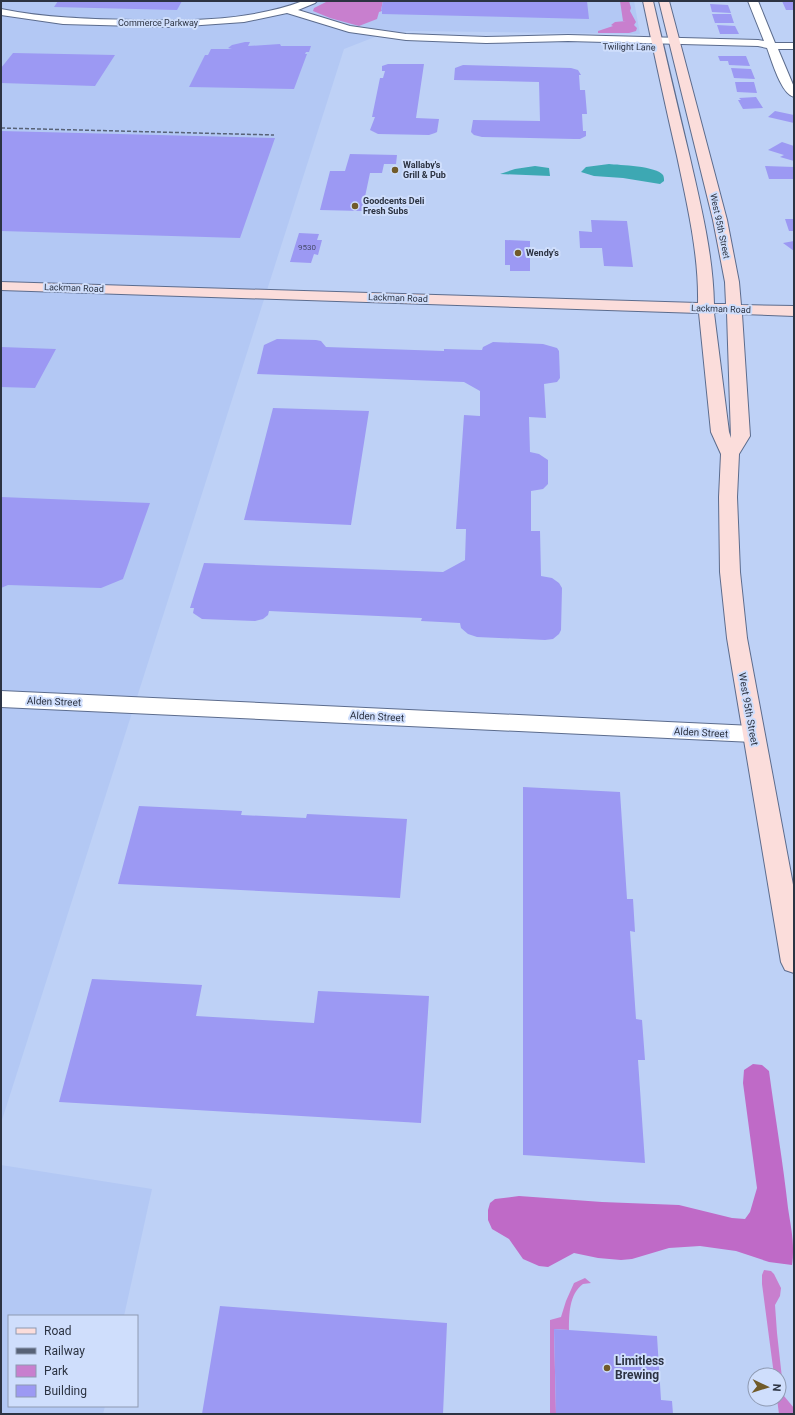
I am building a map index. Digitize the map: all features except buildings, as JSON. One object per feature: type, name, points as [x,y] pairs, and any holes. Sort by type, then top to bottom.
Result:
[{"type":"main road","name":"West 95th Street","points":[[648,1],[696,218],[706,283],[706,308],[710,336],[713,381],[720,432],[730,454],[728,497],[730,572],[737,638],[794,962]]},
{"type":"main road","name":"West 95th Street","points":[[664,1],[720,220],[732,282],[735,309],[741,436],[730,454]]},
{"type":"main road","name":"Lackman Road","points":[[1,286],[794,311]]},
{"type":"street","name":"Commerce Parkway","points":[[1,12],[31,18],[74,22],[188,24],[240,19],[288,10],[312,1]]},
{"type":"street","points":[[753,1],[788,88],[794,94]]},
{"type":"street","name":"Twilight Lane","points":[[288,10],[338,27],[368,33],[406,37],[486,40],[569,46],[675,44],[761,49],[771,46],[794,46]]},
{"type":"street","name":"Alden Street","points":[[1,699],[754,734]]},
{"type":"shaded area","points":[[1,1],[634,1],[640,34],[411,31],[385,33],[344,49],[1,1123]]},
{"type":"shaded area","points":[[609,164],[638,166],[653,170],[663,175],[664,181],[660,184],[623,178],[594,176],[581,172],[586,167]]},
{"type":"shaded area","points":[[535,166],[549,168],[550,176],[500,174],[515,169]]},
{"type":"shaded area","points":[[753,1064],[762,1065],[769,1071],[792,1236],[792,1265],[769,1262],[736,1251],[700,1246],[669,1248],[632,1259],[621,1260],[598,1258],[574,1253],[548,1267],[539,1266],[523,1259],[509,1239],[492,1229],[488,1220],[490,1203],[495,1199],[519,1196],[602,1202],[679,1205],[732,1218],[745,1219],[750,1212],[757,1188],[743,1083],[744,1070]]},
{"type":"shaded area","points":[[1,1165],[152,1189],[124,1315],[8,1315],[8,1407],[105,1407],[103,1414],[1,1414]]},
{"type":"green space","points":[[328,1],[383,1],[382,11],[379,12],[377,19],[359,26],[330,18],[313,11],[314,8]]},
{"type":"green space","points":[[620,1],[629,1],[631,8],[630,11],[636,22],[634,25],[637,28],[636,31],[629,33],[598,33],[598,31],[613,26],[611,25],[615,22],[626,21],[623,21]]},
{"type":"green space","points":[[764,1270],[771,1271],[781,1288],[780,1296],[775,1305],[781,1367],[773,1367],[762,1275]]},
{"type":"green space","points":[[585,1278],[591,1283],[583,1284],[578,1288],[572,1299],[569,1330],[554,1329],[556,1414],[550,1414],[550,1320],[561,1317],[574,1283]]},
{"type":"green space","points":[[787,1400],[794,1408],[794,1414],[779,1414],[778,1407],[787,1407]]},
{"type":"railway","points":[[1,128],[274,135]]},
{"type":"place","name":"Wallaby's Grill & Pub","points":[[395,170]]},
{"type":"place","name":"Goodcents Deli Fresh Subs","points":[[355,206]]},
{"type":"place","name":"Wendy's","points":[[518,253]]},
{"type":"place","name":"Limitless Brewing","points":[[607,1368]]}]
